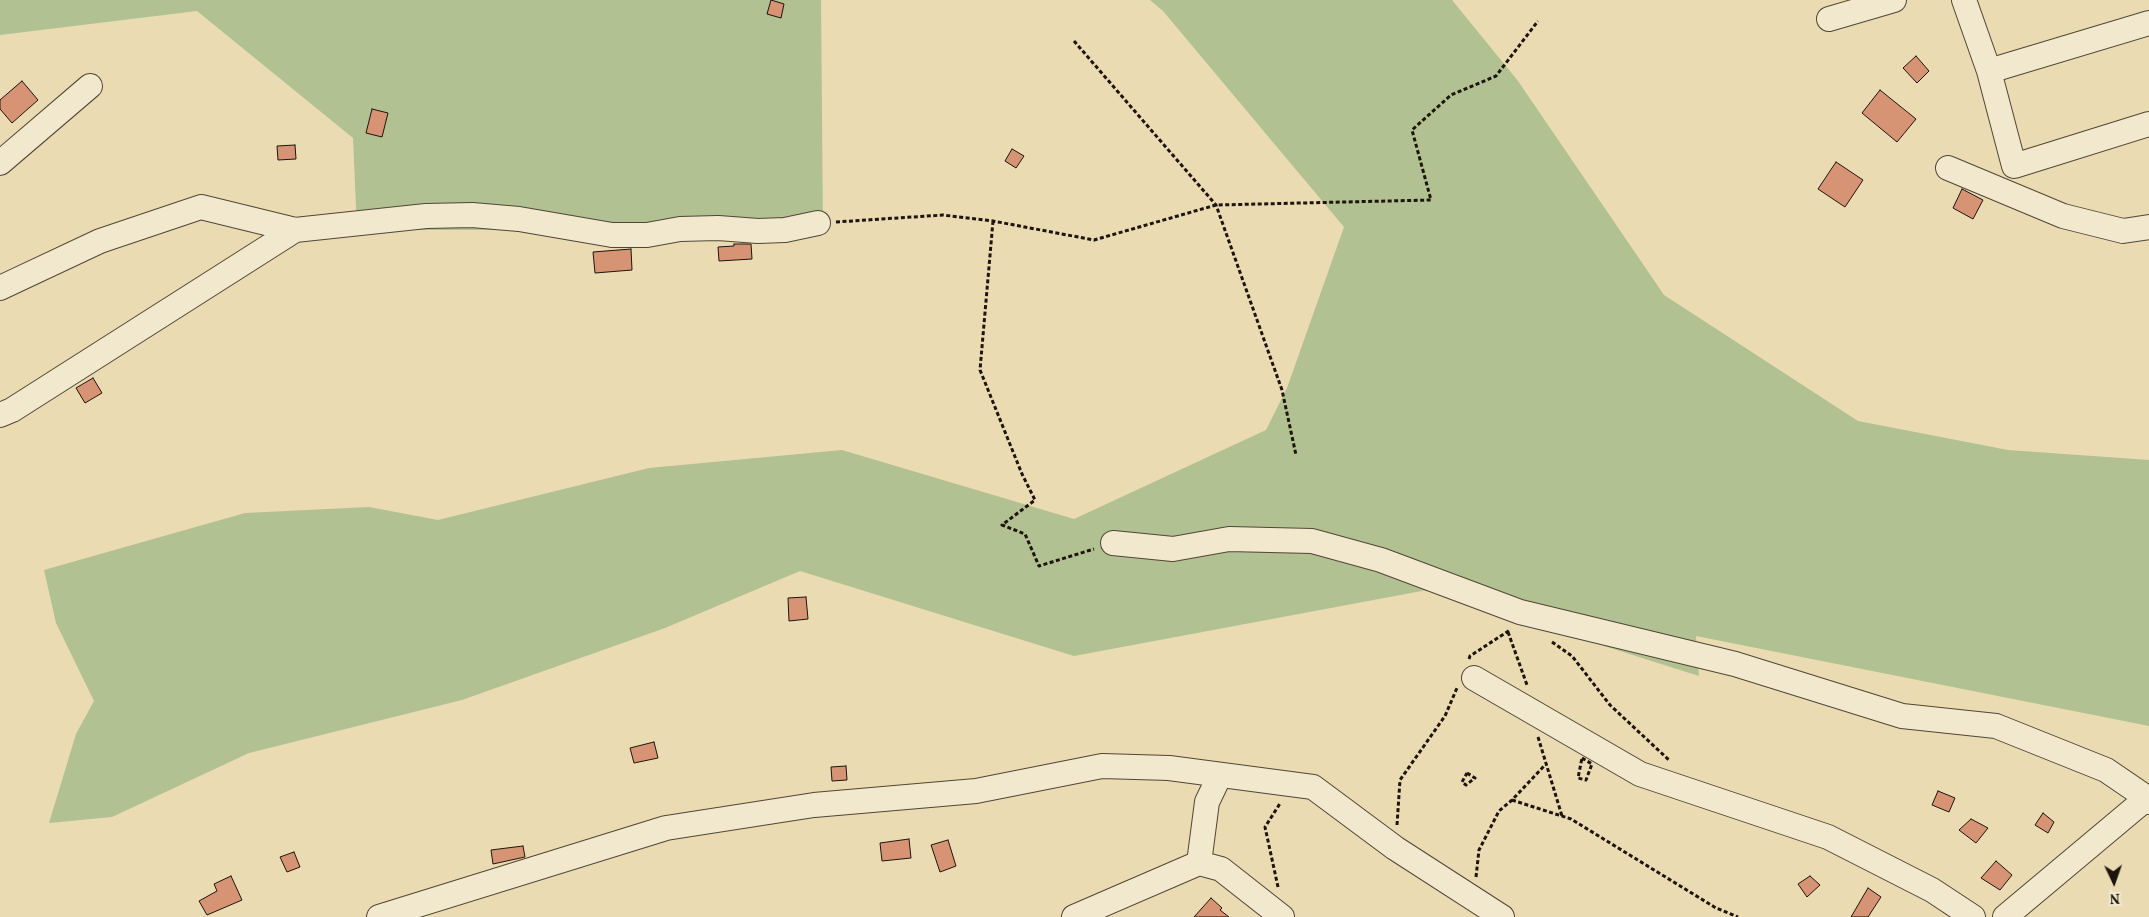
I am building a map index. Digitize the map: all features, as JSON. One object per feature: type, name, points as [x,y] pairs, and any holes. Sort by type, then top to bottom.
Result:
[{"type":"street","points":[[1829,19],[1894,0]]},
{"type":"street","points":[[1964,0],[1989,72],[2014,166],[2149,124]]},
{"type":"street","points":[[1989,72],[2149,22]]},
{"type":"street","points":[[0,163],[90,86]]},
{"type":"street","points":[[1948,168],[2063,216],[2123,231],[2149,227]]},
{"type":"street","points":[[0,288],[100,241],[201,207],[295,230],[426,216],[472,215],[519,219],[612,235],[647,235],[680,229],[785,230],[818,223]]},
{"type":"street","points":[[0,415],[12,410],[295,230]]},
{"type":"street","points":[[1113,543],[1174,549],[1229,539],[1312,541],[1382,560],[1520,612],[1736,664],[1902,716],[1996,726],[2106,770],[2148,800],[2006,917]]},
{"type":"street","points":[[1466,675],[1650,778],[1828,837],[1932,890],[1973,917]]},
{"type":"street","points":[[379,917],[666,828],[814,805],[976,790],[1102,766],[1170,768],[1313,786],[1395,848],[1502,917]]},
{"type":"street","points":[[1200,863],[1207,802],[1220,775]]},
{"type":"street","points":[[1074,917],[1200,863],[1221,869],[1282,917]]},
{"type":"path","points":[[818,223],[943,215],[993,221],[1094,240],[1216,205],[1431,200],[1412,130],[1451,95],[1496,76],[1538,21]]},
{"type":"path","points":[[1074,41],[1216,205],[1282,390],[1296,455]]},
{"type":"path","points":[[993,221],[980,370],[1022,474],[1035,500],[1002,525],[1025,534],[1039,566],[1113,543]]},
{"type":"path","points":[[1395,848],[1400,780],[1445,716],[1466,675],[1470,656],[1516,626]]},
{"type":"path","points":[[1548,638],[1572,656],[1610,705],[1674,766]]},
{"type":"path","points":[[1582,758],[1592,764],[1586,780],[1578,778],[1582,758]]},
{"type":"path","points":[[1473,899],[1479,850],[1498,812],[1546,764]]},
{"type":"path","points":[[1278,890],[1265,827],[1287,793],[1302,785]]},
{"type":"path","points":[[1512,800],[1571,819],[1716,908],[1738,917]]},
{"type":"green space","points":[[0,0],[821,0],[823,230],[357,230],[353,138],[197,11],[0,35]]},
{"type":"green space","points":[[1150,0],[1452,0],[1518,81],[1664,295],[1858,421],[2008,450],[2149,460],[2149,726],[1696,636],[1699,676],[1427,590],[1074,656],[800,571],[665,628],[462,700],[249,753],[112,817],[49,823],[76,734],[94,701],[56,623],[44,570],[245,513],[369,507],[438,520],[649,468],[842,450],[1074,519],[1266,430],[1287,388],[1344,227],[1163,11]]},
{"type":"building","points":[[771,0],[784,4],[781,18],[767,14]]},
{"type":"building","points":[[1916,56],[1929,71],[1917,83],[1903,68]]},
{"type":"building","points":[[22,81],[38,100],[12,123],[0,109],[0,100]]},
{"type":"building","points":[[1880,90],[1916,119],[1897,142],[1862,113]]},
{"type":"building","points":[[372,109],[388,113],[382,137],[366,133]]},
{"type":"building","points":[[295,145],[296,159],[278,160],[277,146]]},
{"type":"building","points":[[1012,149],[1024,156],[1016,168],[1005,161]]},
{"type":"building","points":[[1836,162],[1863,180],[1845,207],[1818,189]]},
{"type":"building","points":[[1962,189],[1983,200],[1973,219],[1953,208]]},
{"type":"building","points":[[734,244],[751,244],[752,259],[719,261],[718,247],[734,246]]},
{"type":"building","points":[[631,249],[632,270],[595,273],[593,252]]},
{"type":"building","points":[[93,378],[102,393],[85,403],[76,388]]},
{"type":"building","points":[[806,597],[808,619],[789,621],[788,598]]},
{"type":"building","points":[[654,742],[658,758],[634,763],[630,748]]},
{"type":"building","points":[[846,766],[847,780],[832,781],[831,767]]},
{"type":"building","points":[[1938,791],[1955,798],[1949,812],[1932,805]]},
{"type":"building","points":[[2043,813],[2054,822],[2048,833],[2035,825]]},
{"type":"building","points":[[1971,819],[1988,828],[1976,843],[1959,830]]},
{"type":"building","points":[[909,839],[911,858],[882,861],[880,843]]},
{"type":"building","points":[[948,840],[956,866],[940,872],[931,845]]},
{"type":"building","points":[[523,846],[525,857],[493,864],[491,850]]},
{"type":"building","points":[[294,852],[300,867],[287,872],[280,857]]},
{"type":"building","points":[[1996,861],[2012,875],[2000,890],[1981,878]]},
{"type":"building","points":[[231,876],[242,900],[207,915],[199,901],[217,891],[214,884]]},
{"type":"building","points":[[1810,876],[1820,885],[1807,897],[1798,884]]},
{"type":"building","points":[[1868,888],[1881,897],[1868,917],[1851,917]]},
{"type":"building","points":[[1211,898],[1222,908],[1220,910],[1229,917],[1194,917]]}]
